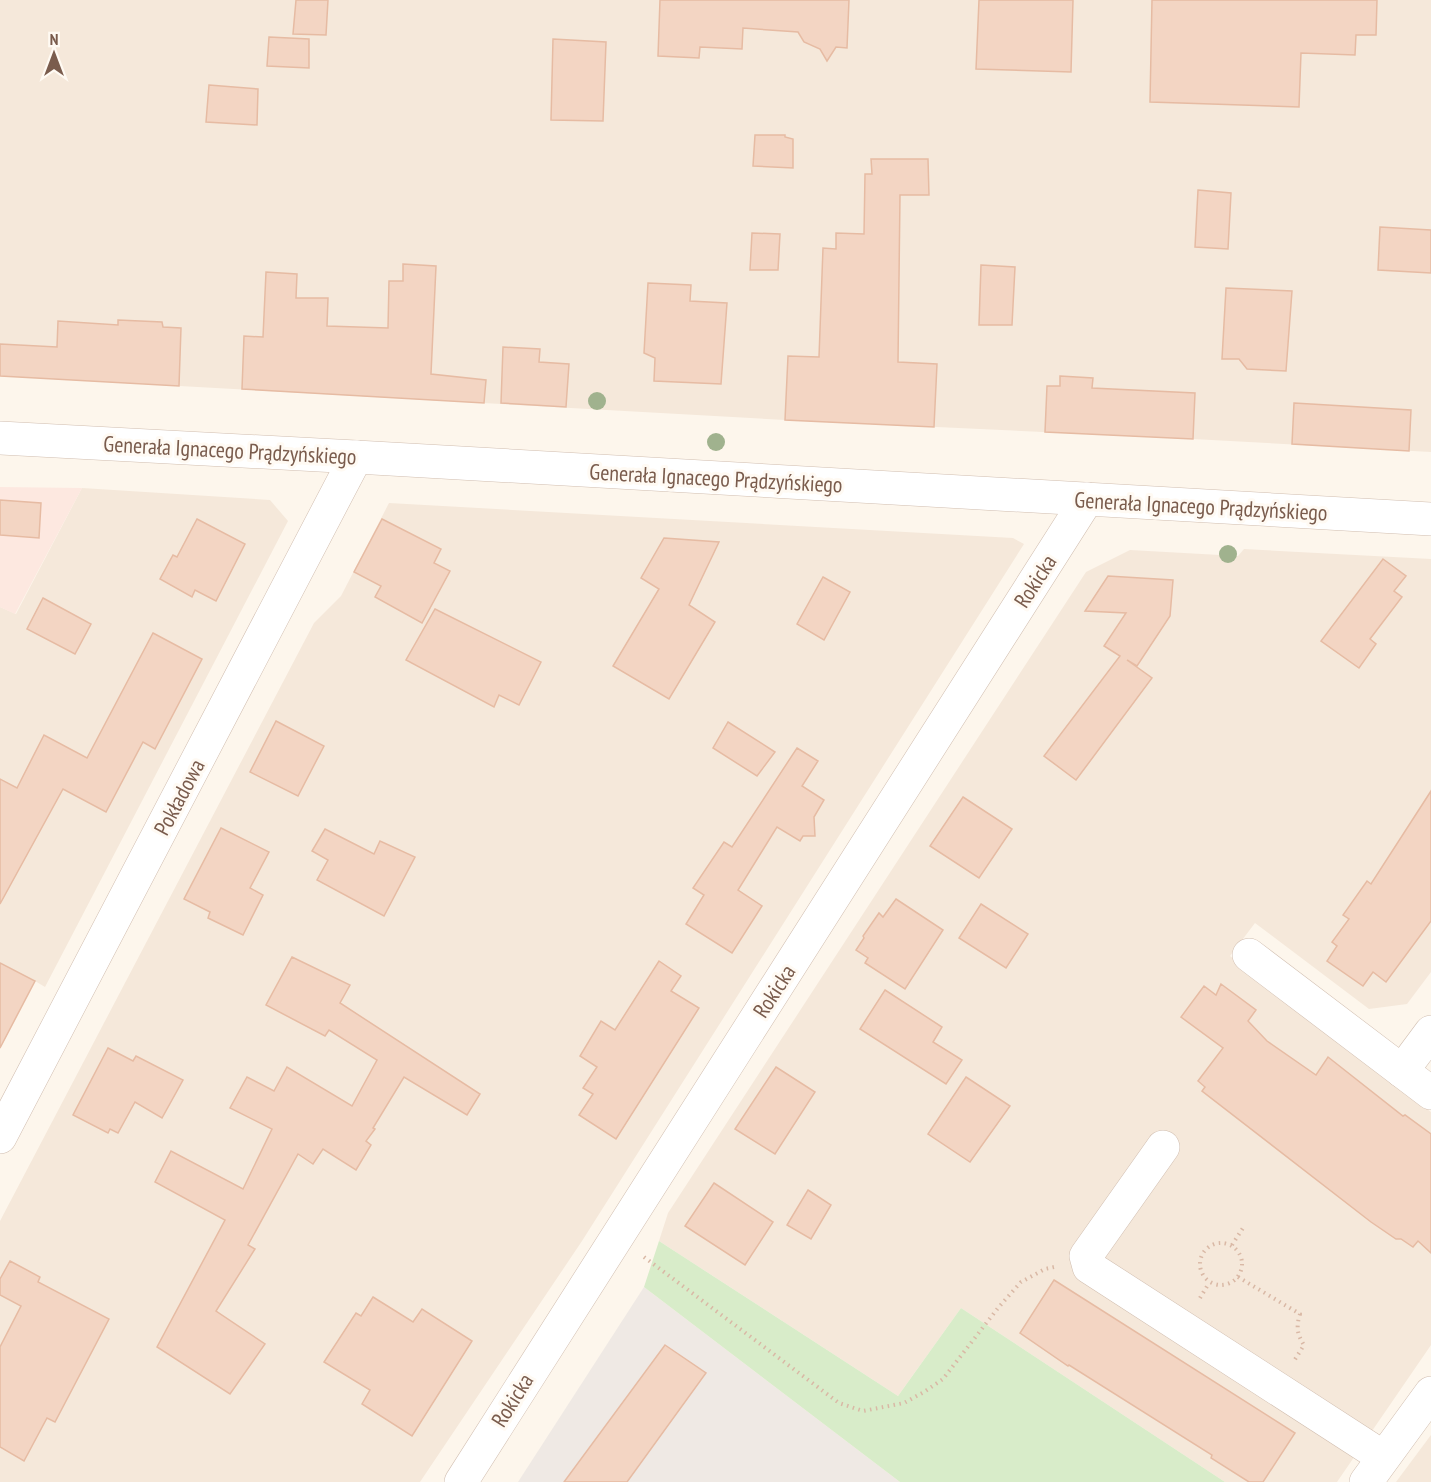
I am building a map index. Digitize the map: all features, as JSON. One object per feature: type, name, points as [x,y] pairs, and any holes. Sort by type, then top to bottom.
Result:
[{"type":"street","name":"Generała Ignacego Prądzyńskiego","points":[[0,438],[1431,519]]},
{"type":"street","name":"Pokładowa","points":[[0,1137],[356,457]]},
{"type":"street","name":"Rokicka","points":[[460,1482],[1087,499]]},
{"type":"street","points":[[1249,955],[1431,1094]]},
{"type":"street","points":[[1402,1071],[1431,1032]]},
{"type":"street","points":[[1163,1147],[1086,1256],[1089,1267],[1277,1389],[1375,1470],[1431,1393]]},
{"type":"path","points":[[1232,1245],[1243,1228]]},
{"type":"path","points":[[617,1237],[838,1403],[863,1412],[904,1403],[944,1379],[998,1308],[1021,1282],[1045,1269],[1087,1261]]},
{"type":"path","points":[[1215,1243],[1232,1245],[1242,1258],[1242,1267],[1238,1277],[1227,1285],[1209,1283],[1201,1270],[1202,1254],[1215,1243]]},
{"type":"path","points":[[1238,1277],[1300,1314],[1297,1325],[1298,1336],[1304,1345],[1277,1389]]},
{"type":"shaded area","points":[[0,0],[1431,0],[1431,452],[785,420],[0,376]]},
{"type":"shaded area","points":[[0,487],[82,488],[15,614],[0,607]]},
{"type":"shaded area","points":[[82,488],[270,500],[288,521],[45,987],[35,981],[0,1049],[0,607],[16,614]]},
{"type":"shaded area","points":[[389,503],[1013,538],[1024,544],[582,1241],[420,1482],[0,1482],[0,1221],[314,623],[341,596]]},
{"type":"shaded area","points":[[1244,549],[1431,559],[1431,972],[1407,1004],[1369,1009],[1255,923],[1230,956],[1431,1112],[1431,1345],[1337,1482],[1225,1482],[961,1308],[898,1396],[659,1241],[668,1213],[1086,572],[1130,550],[1238,556]]},
{"type":"shaded area","points":[[644,1287],[900,1482],[518,1482]]},
{"type":"shaded area","points":[[1431,1435],[1431,1482],[1396,1482]]},
{"type":"green space","points":[[659,1241],[898,1396],[961,1308],[1225,1482],[900,1482],[644,1287]]},
{"type":"building","points":[[296,0],[328,0],[326,35],[293,34]]},
{"type":"building","points":[[660,0],[849,0],[847,48],[836,47],[827,61],[820,49],[804,42],[798,32],[743,28],[742,49],[700,47],[699,58],[658,56]]},
{"type":"building","points":[[979,0],[1073,0],[1071,72],[976,69]]},
{"type":"building","points":[[1152,0],[1377,0],[1376,35],[1356,35],[1355,55],[1301,53],[1299,107],[1150,102]]},
{"type":"building","points":[[269,37],[309,39],[309,68],[267,66]]},
{"type":"building","points":[[553,39],[606,42],[603,121],[551,120]]},
{"type":"building","points":[[209,85],[258,89],[257,125],[206,122]]},
{"type":"building","points":[[755,135],[785,135],[793,139],[793,168],[753,166]]},
{"type":"building","points":[[871,159],[928,159],[929,195],[900,195],[898,362],[937,364],[934,427],[785,420],[788,356],[819,357],[823,248],[836,249],[836,233],[864,234],[865,174],[872,174]]},
{"type":"building","points":[[1198,190],[1231,193],[1228,249],[1195,247]]},
{"type":"building","points":[[1380,227],[1431,230],[1431,273],[1378,270]]},
{"type":"building","points":[[752,233],[780,234],[778,270],[750,270]]},
{"type":"building","points":[[403,264],[436,266],[431,374],[486,380],[484,403],[242,389],[244,336],[263,337],[266,272],[297,274],[296,298],[328,298],[327,326],[388,328],[389,281],[403,281]]},
{"type":"building","points":[[981,265],[1015,267],[1012,325],[979,325]]},
{"type":"building","points":[[648,283],[691,285],[690,301],[727,303],[721,384],[654,381],[655,358],[644,353]]},
{"type":"building","points":[[1226,288],[1292,291],[1286,371],[1247,369],[1239,359],[1222,359]]},
{"type":"building","points":[[118,320],[162,322],[163,327],[181,328],[179,386],[0,376],[0,344],[57,347],[58,321],[118,325]]},
{"type":"building","points":[[503,347],[540,349],[539,362],[569,364],[566,407],[501,403]]},
{"type":"building","points":[[1060,376],[1093,378],[1092,388],[1195,393],[1193,439],[1045,432],[1047,386],[1060,386]]},
{"type":"building","points":[[1294,403],[1411,410],[1409,451],[1292,444]]},
{"type":"building","points":[[0,500],[41,503],[39,538],[0,535]]},
{"type":"building","points":[[197,519],[245,544],[216,601],[195,590],[192,597],[160,579],[173,555],[177,557]]},
{"type":"building","points":[[382,519],[441,549],[434,563],[450,571],[422,623],[375,597],[381,586],[354,572]]},
{"type":"building","points":[[664,538],[719,542],[689,605],[715,622],[669,699],[613,666],[659,589],[641,578]]},
{"type":"building","points":[[1383,559],[1406,576],[1394,591],[1402,597],[1370,639],[1376,644],[1359,668],[1321,641]]},
{"type":"building","points":[[1108,576],[1173,580],[1170,616],[1137,666],[1127,660],[1152,678],[1076,780],[1044,756],[1120,656],[1104,646],[1126,613],[1085,611]]},
{"type":"building","points":[[823,577],[850,592],[824,640],[797,624]]},
{"type":"building","points":[[43,598],[91,624],[75,654],[27,629]]},
{"type":"building","points":[[435,609],[541,662],[519,705],[499,695],[494,707],[406,660]]},
{"type":"building","points":[[153,633],[202,659],[155,749],[143,742],[106,812],[63,789],[0,904],[0,779],[17,788],[44,735],[87,758]]},
{"type":"building","points":[[276,721],[324,746],[298,796],[250,772]]},
{"type":"building","points":[[728,722],[775,752],[757,776],[713,748]]},
{"type":"building","points":[[797,748],[818,761],[802,786],[824,800],[814,817],[815,836],[803,836],[800,841],[777,827],[738,890],[762,906],[732,953],[686,924],[704,895],[693,888],[724,842],[732,847]]},
{"type":"building","points":[[1431,791],[1431,921],[1386,982],[1373,972],[1363,986],[1327,961],[1337,946],[1332,942],[1349,919],[1343,915],[1367,881],[1371,884]]},
{"type":"building","points":[[963,797],[1012,829],[979,878],[930,846]]},
{"type":"building","points":[[221,828],[269,852],[250,888],[263,895],[243,935],[208,918],[210,912],[184,899]]},
{"type":"building","points":[[325,829],[374,854],[380,841],[415,857],[384,916],[317,880],[328,860],[312,851]]},
{"type":"building","points":[[896,899],[943,930],[905,989],[865,963],[868,958],[856,950],[879,913],[883,917]]},
{"type":"building","points":[[981,904],[1028,934],[1006,968],[959,938]]},
{"type":"building","points":[[292,957],[350,985],[340,1003],[480,1094],[467,1115],[404,1077],[366,1141],[371,1145],[356,1170],[323,1149],[313,1164],[298,1154],[248,1245],[255,1249],[216,1311],[265,1344],[230,1394],[157,1347],[225,1220],[155,1182],[171,1151],[243,1189],[272,1129],[230,1108],[247,1077],[274,1091],[287,1067],[352,1106],[377,1060],[329,1030],[325,1036],[266,1005]]},
{"type":"building","points":[[659,961],[681,976],[671,991],[699,1008],[616,1139],[579,1115],[593,1094],[583,1088],[597,1067],[580,1056],[601,1021],[615,1030]]},
{"type":"building","points":[[0,963],[35,981],[0,1048]]},
{"type":"building","points":[[1221,984],[1256,1010],[1248,1021],[1267,1041],[1316,1075],[1328,1057],[1403,1116],[1405,1115],[1431,1134],[1431,1253],[1418,1241],[1413,1247],[1401,1239],[1396,1239],[1371,1222],[1202,1091],[1205,1087],[1198,1081],[1223,1048],[1181,1017],[1204,986],[1216,995]]},
{"type":"building","points":[[885,990],[942,1027],[933,1042],[962,1060],[946,1084],[860,1029]]},
{"type":"building","points":[[108,1048],[133,1061],[136,1056],[183,1080],[162,1118],[135,1102],[118,1133],[110,1129],[108,1133],[73,1115]]},
{"type":"building","points":[[776,1067],[815,1092],[775,1154],[735,1129]]},
{"type":"building","points":[[966,1077],[1010,1106],[970,1162],[928,1134]]},
{"type":"building","points":[[714,1183],[773,1222],[745,1265],[685,1226]]},
{"type":"building","points":[[808,1190],[831,1205],[811,1239],[787,1225]]},
{"type":"building","points":[[10,1261],[40,1277],[38,1282],[109,1319],[55,1422],[47,1418],[24,1461],[0,1447],[0,1347],[21,1306],[0,1295],[0,1279]]},
{"type":"building","points":[[1054,1280],[1295,1433],[1263,1482],[1249,1482],[1211,1458],[1212,1455],[1068,1366],[1020,1333]]},
{"type":"building","points":[[373,1297],[413,1322],[422,1309],[472,1341],[412,1436],[362,1404],[370,1390],[324,1362],[356,1313],[361,1316]]},
{"type":"building","points":[[665,1345],[706,1373],[627,1482],[564,1482]]}]
